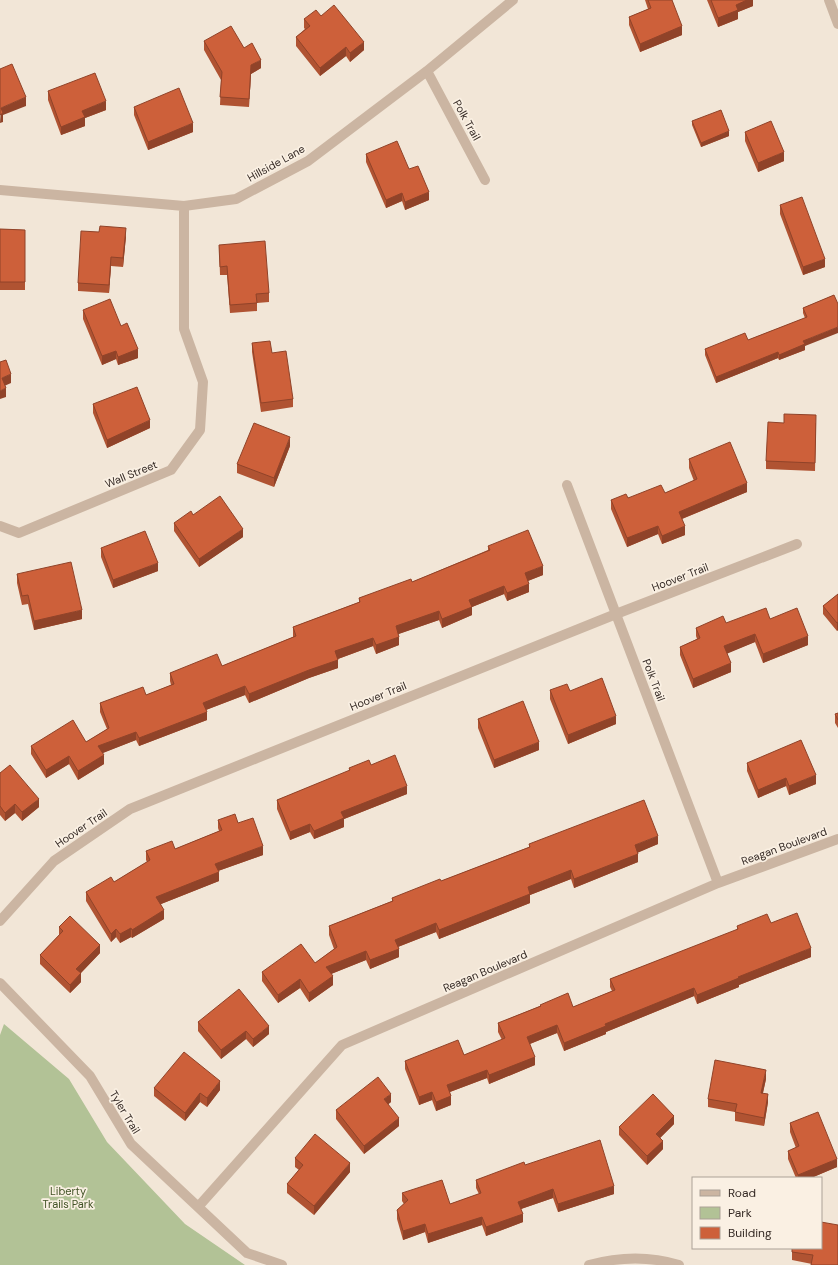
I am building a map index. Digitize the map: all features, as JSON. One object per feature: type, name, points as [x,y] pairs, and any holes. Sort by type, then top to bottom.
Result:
[{"type":"street","name":"Hillside Lane","points":[[0,190],[184,206],[236,199],[308,161],[427,72],[513,0]]},
{"type":"street","points":[[828,0],[838,24]]},
{"type":"street","name":"Polk Trail","points":[[427,72],[485,180]]},
{"type":"street","name":"Wall Street","points":[[0,526],[19,533],[171,470],[200,430],[203,382],[184,329],[184,206]]},
{"type":"street","name":"Polk Trail","points":[[567,485],[718,883]]},
{"type":"street","name":"Hoover Trail","points":[[0,921],[54,861],[130,809],[616,614],[797,544]]},
{"type":"street","name":"Reagan Boulevard","points":[[198,1207],[342,1045],[718,883],[838,840]]},
{"type":"street","name":"Tyler Trail","points":[[0,983],[90,1076],[131,1144],[247,1253],[282,1265]]},
{"type":"street","points":[[589,1265],[616,1260],[639,1259],[656,1260],[679,1265]]},
{"type":"green space","name":"Liberty Trails Park","points":[[4,1024],[69,1079],[107,1142],[185,1224],[245,1265],[0,1265],[0,1035]]},
{"type":"building","points":[[648,0],[672,0],[682,26],[640,44],[629,17],[651,8]]},
{"type":"building","points":[[711,0],[747,0],[736,5],[738,10],[718,18]]},
{"type":"building","points":[[334,5],[364,42],[350,53],[346,47],[320,68],[296,37],[310,26],[304,19],[316,10],[321,16]]},
{"type":"building","points":[[231,26],[244,48],[252,43],[261,60],[251,65],[249,99],[220,97],[222,72],[204,41]]},
{"type":"building","points":[[12,64],[26,97],[1,108],[3,113],[0,115],[0,69]]},
{"type":"building","points":[[95,73],[106,101],[82,111],[85,117],[61,127],[48,91]]},
{"type":"building","points":[[179,88],[193,123],[148,142],[134,107]]},
{"type":"building","points":[[721,110],[729,131],[701,143],[692,121]]},
{"type":"building","points":[[771,121],[784,152],[758,163],[745,132]]},
{"type":"building","points":[[397,141],[409,169],[418,166],[429,192],[405,202],[402,193],[386,200],[366,154]]},
{"type":"building","points":[[802,197],[825,259],[803,267],[780,205]]},
{"type":"building","points":[[100,226],[126,228],[123,258],[111,257],[109,285],[78,283],[81,231],[99,232]]},
{"type":"building","points":[[0,229],[25,230],[25,282],[0,282]]},
{"type":"building","points":[[265,241],[269,293],[256,294],[257,303],[230,305],[227,266],[220,267],[219,245]]},
{"type":"building","points":[[834,295],[838,304],[838,327],[803,341],[805,344],[779,355],[778,352],[716,377],[705,349],[745,333],[748,340],[807,317],[803,308]]},
{"type":"building","points":[[110,299],[121,326],[127,323],[138,349],[118,357],[116,351],[102,356],[83,310]]},
{"type":"building","points":[[270,341],[272,353],[286,351],[293,399],[261,403],[252,343]]},
{"type":"building","points":[[6,360],[11,374],[2,378],[6,388],[0,391],[0,362]]},
{"type":"building","points":[[137,387],[150,420],[107,440],[93,404]]},
{"type":"building","points":[[784,414],[816,415],[815,463],[766,461],[768,422],[784,423]]},
{"type":"building","points":[[254,423],[290,437],[274,478],[237,464]]},
{"type":"building","points":[[730,442],[747,483],[679,512],[685,526],[662,536],[658,526],[627,538],[611,500],[626,494],[628,498],[661,485],[665,493],[697,479],[689,459]]},
{"type":"building","points":[[220,496],[243,529],[199,559],[174,523],[191,511],[193,515]]},
{"type":"building","points":[[528,530],[543,566],[525,573],[529,584],[507,593],[504,586],[469,600],[472,607],[442,619],[439,611],[396,626],[399,637],[376,645],[373,638],[335,651],[338,660],[249,694],[245,686],[203,703],[207,712],[139,738],[136,732],[98,746],[104,755],[78,771],[69,756],[46,770],[31,746],[73,720],[86,742],[109,728],[100,703],[143,687],[146,695],[174,684],[170,673],[217,654],[222,666],[296,636],[293,627],[360,602],[359,598],[411,579],[412,582],[490,550],[488,546]]},
{"type":"building","points":[[145,531],[158,563],[113,580],[101,548]]},
{"type":"building","points":[[71,562],[82,610],[34,621],[28,595],[22,596],[17,574]]},
{"type":"building","points":[[838,594],[838,622],[837,623],[823,606]]},
{"type":"building","points":[[766,608],[770,619],[797,608],[808,636],[763,654],[755,634],[724,646],[731,663],[693,679],[680,647],[700,638],[696,628],[723,616],[726,623]]},
{"type":"building","points":[[602,678],[616,716],[568,735],[550,690],[567,684],[570,691]]},
{"type":"building","points":[[523,701],[539,742],[494,760],[478,719]]},
{"type":"building","points":[[838,713],[838,720],[835,714]]},
{"type":"building","points":[[801,740],[816,775],[789,786],[786,778],[758,790],[747,763]]},
{"type":"building","points":[[395,755],[407,786],[341,812],[344,818],[314,831],[310,824],[290,832],[277,800],[350,770],[349,768],[369,760],[371,765]]},
{"type":"building","points":[[10,765],[39,799],[22,812],[15,804],[5,813],[0,806],[0,773]]},
{"type":"building","points":[[644,800],[658,836],[635,845],[638,854],[574,879],[571,870],[528,887],[530,894],[439,930],[436,923],[395,940],[399,949],[370,960],[366,951],[326,967],[333,976],[309,993],[300,979],[278,995],[262,972],[301,944],[315,963],[337,947],[329,926],[393,901],[392,898],[530,847],[529,844]]},
{"type":"building","points":[[235,814],[238,823],[253,818],[263,846],[215,864],[219,872],[156,897],[164,910],[132,930],[131,928],[120,934],[116,929],[111,934],[86,892],[111,877],[114,882],[150,860],[146,851],[172,841],[175,849],[222,830],[218,820]]},
{"type":"building","points":[[797,913],[811,948],[697,995],[694,988],[605,1024],[606,1026],[564,1043],[557,1025],[527,1037],[535,1057],[489,1075],[487,1070],[447,1085],[451,1096],[436,1102],[432,1092],[419,1097],[405,1061],[458,1040],[464,1055],[505,1038],[498,1023],[541,1006],[540,1005],[568,993],[573,1007],[615,990],[610,979],[738,929],[737,926],[767,914],[771,923]]},
{"type":"building","points":[[70,916],[100,945],[76,969],[81,973],[70,985],[40,955],[63,931],[59,927]]},
{"type":"building","points":[[239,989],[269,1026],[253,1039],[246,1031],[221,1050],[198,1022]]},
{"type":"building","points":[[184,1052],[220,1081],[207,1098],[200,1093],[185,1113],[154,1088]]},
{"type":"building","points":[[715,1060],[766,1070],[761,1093],[768,1094],[764,1118],[735,1112],[737,1104],[708,1099]]},
{"type":"building","points":[[378,1077],[391,1094],[384,1099],[399,1118],[364,1146],[336,1110]]},
{"type":"building","points":[[653,1094],[674,1116],[656,1134],[663,1141],[647,1156],[619,1127]]},
{"type":"building","points":[[818,1112],[837,1159],[798,1175],[788,1151],[799,1146],[790,1123]]},
{"type":"building","points":[[315,1134],[350,1163],[314,1206],[287,1184],[303,1165],[295,1158]]},
{"type":"building","points":[[600,1140],[614,1186],[558,1204],[553,1189],[518,1202],[523,1214],[486,1227],[482,1217],[428,1234],[425,1224],[403,1231],[397,1210],[408,1200],[402,1193],[442,1180],[450,1204],[481,1193],[476,1180],[524,1162],[525,1165]]},
{"type":"building","points":[[822,1222],[838,1225],[838,1265],[811,1265],[813,1255],[792,1252],[792,1249],[822,1249]]}]
